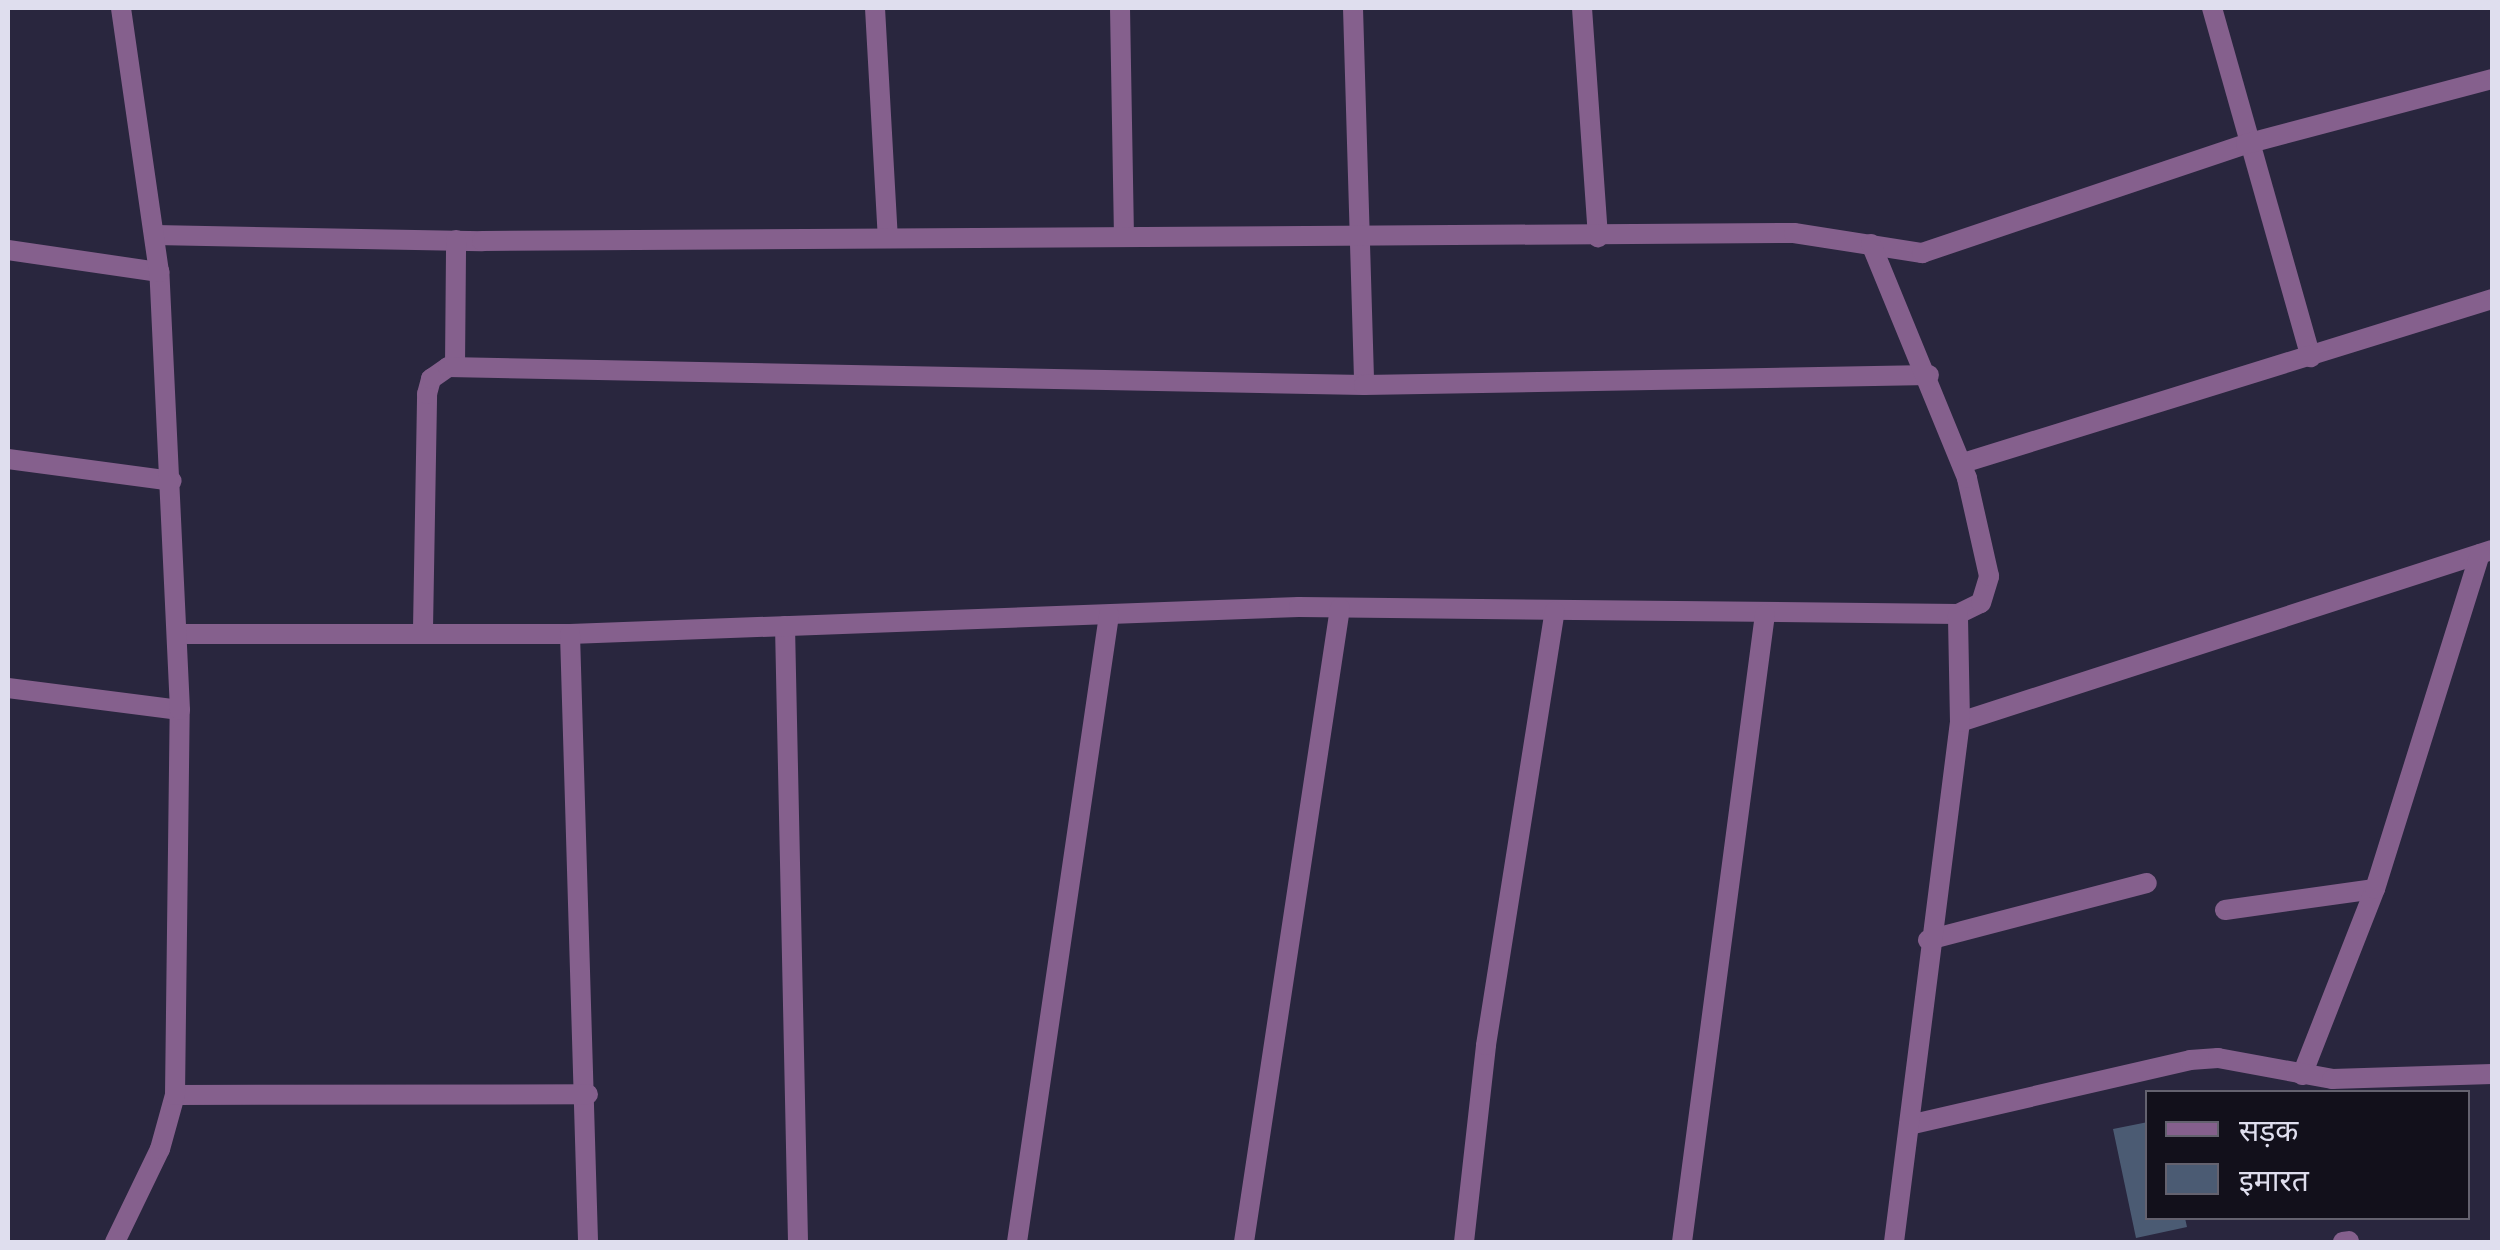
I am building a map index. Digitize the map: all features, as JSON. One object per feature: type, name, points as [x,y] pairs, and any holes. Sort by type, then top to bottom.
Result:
[{"type":"street","points":[[115,1242],[148,1178],[175,1096],[180,710],[180,634],[159,272],[122,8]]},
{"type":"street","points":[[875,8],[888,237]]},
{"type":"street","points":[[1120,8],[1124,235]]},
{"type":"street","points":[[1353,8],[1355,236],[1364,385]]},
{"type":"street","points":[[1582,8],[1598,237]]},
{"type":"street","points":[[2212,8],[2246,144],[2311,357]]},
{"type":"street","points":[[155,236],[456,240],[1794,233],[1922,253],[2246,144],[2492,79]]},
{"type":"street","points":[[455,366],[456,240]]},
{"type":"street","points":[[180,634],[423,630],[570,634],[1340,608],[1958,614],[1981,603],[1990,576],[1963,463],[1930,375],[1871,244]]},
{"type":"street","points":[[8,250],[159,272]]},
{"type":"street","points":[[1963,463],[2492,300]]},
{"type":"street","points":[[423,630],[426,394],[439,371],[455,366],[1364,385],[1930,375]]},
{"type":"street","points":[[8,459],[172,481]]},
{"type":"street","points":[[1960,722],[2486,552]]},
{"type":"street","points":[[2302,1075],[2374,889],[2486,552]]},
{"type":"street","points":[[1244,1242],[1340,608]]},
{"type":"street","points":[[1464,1242],[1486,1045],[1555,611]]},
{"type":"street","points":[[1017,1242],[1108,614]]},
{"type":"street","points":[[1682,1242],[1766,614]]},
{"type":"street","points":[[1894,1242],[1928,940],[1960,722],[1958,614]]},
{"type":"street","points":[[786,626],[798,1242]]},
{"type":"street","points":[[570,634],[588,1094],[588,1242]]},
{"type":"street","points":[[8,688],[180,710]]},
{"type":"street","points":[[1928,940],[2147,882]]},
{"type":"street","points":[[2225,910],[2374,889]]},
{"type":"street","points":[[1910,1126],[2190,1060],[2218,1058],[2302,1075],[2492,1074]]},
{"type":"street","points":[[175,1096],[588,1094]]},
{"type":"building","points":[[2145,1123],[2145,1220],[2185,1220],[2187,1227],[2136,1238],[2113,1129]]}]
